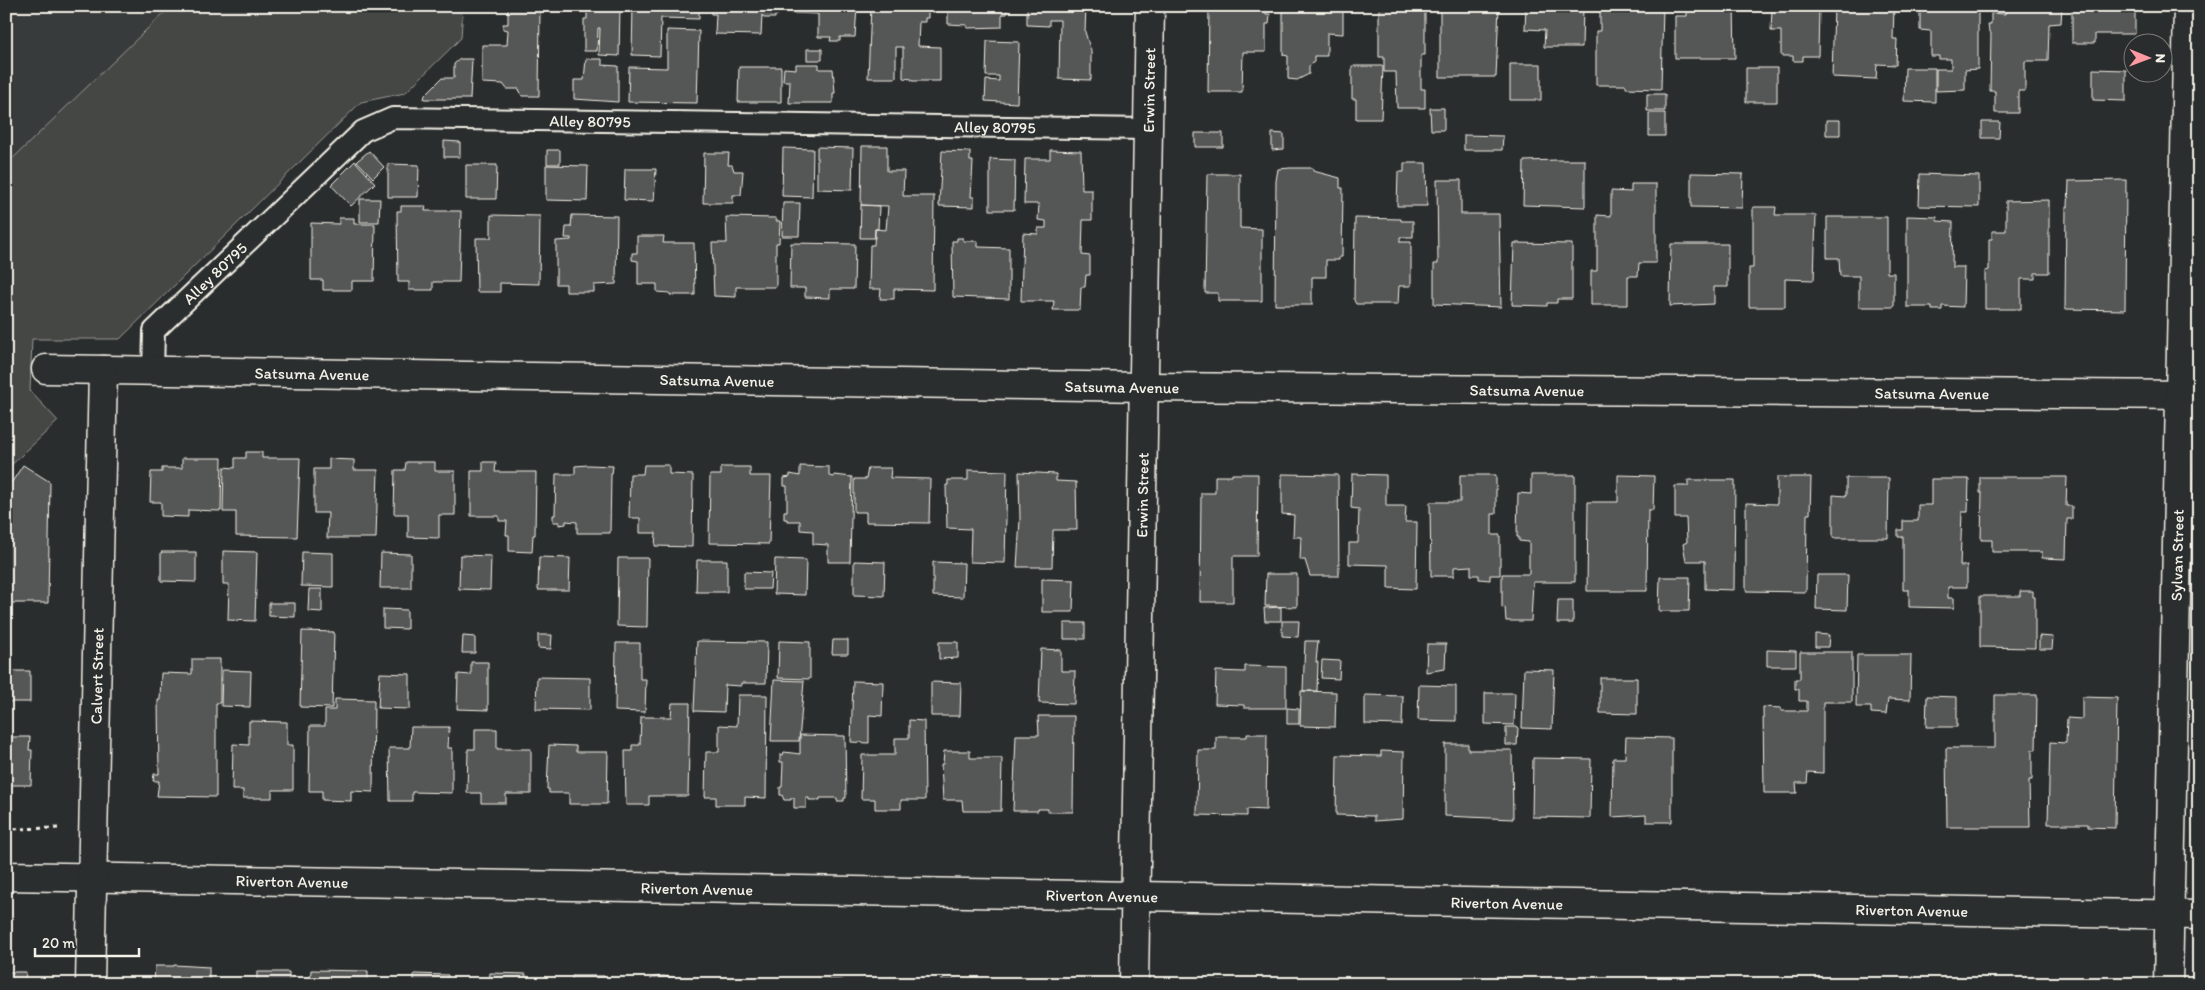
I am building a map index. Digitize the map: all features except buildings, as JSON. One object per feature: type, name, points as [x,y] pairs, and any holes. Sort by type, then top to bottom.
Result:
[{"type":"street","name":"Erwin Street","points":[[1134,984],[1150,6]]},
{"type":"street","name":"Sylvan Street","points":[[2168,984],[2169,914],[2190,394],[2188,6]]},
{"type":"street","name":"Satsuma Avenue","points":[[46,369],[1144,387],[2190,394]]},
{"type":"street","name":"Calvert Street","points":[[90,984],[103,370]]},
{"type":"street","name":"Riverton Avenue","points":[[6,876],[2199,914]]},
{"type":"lane","name":"Alley 80795","points":[[153,372],[154,331],[363,131],[393,118],[1148,129]]},
{"type":"path","points":[[6,829],[93,827]]},
{"type":"shaded area","points":[[6,6],[171,6],[6,165]]},
{"type":"shaded area","points":[[171,6],[463,6],[461,38],[405,93],[361,102],[120,339],[32,339],[30,391],[58,421],[6,470],[6,165]]}]
